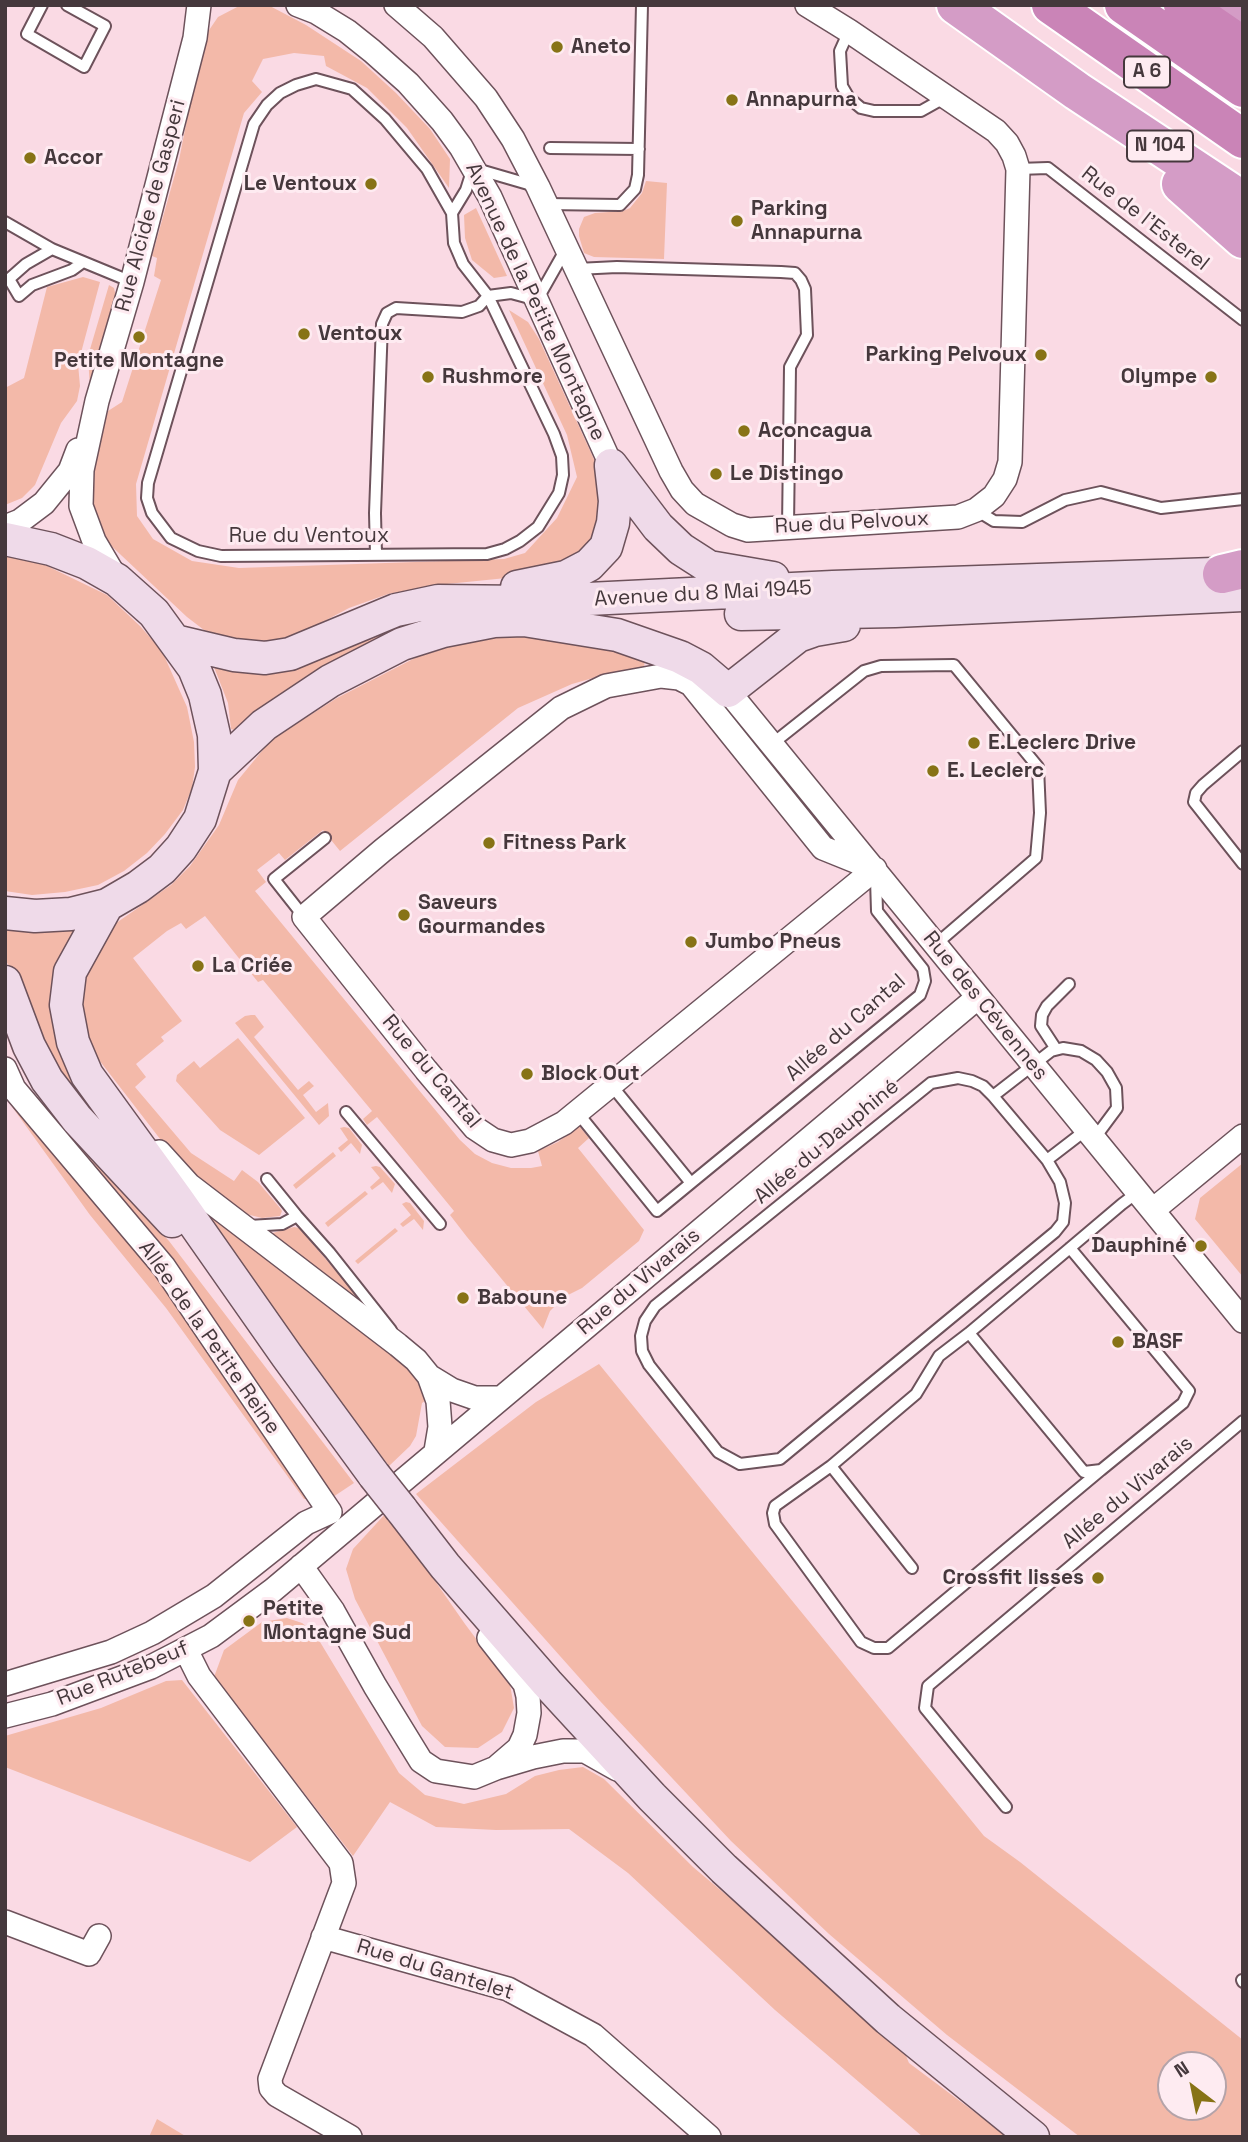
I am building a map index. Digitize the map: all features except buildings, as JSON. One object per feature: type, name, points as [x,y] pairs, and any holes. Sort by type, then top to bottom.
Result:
[{"type":"highway","name":"N 104","points":[[956,5],[1077,91],[1243,201]]},
{"type":"highway","name":"A 6","points":[[1051,5],[1243,139]]},
{"type":"highway","name":"A 6","points":[[1124,5],[1243,88]]},
{"type":"highway","points":[[1184,5],[1243,46]]},
{"type":"highway","points":[[1238,5],[1243,9]]},
{"type":"highway","points":[[1077,91],[1243,239]]},
{"type":"main road","points":[[611,465],[658,527],[681,549],[709,567],[833,587]]},
{"type":"main road","points":[[438,601],[566,577],[589,565],[606,547],[613,523],[615,501],[611,465]]},
{"type":"main road","points":[[5,539],[51,549],[87,564],[117,580],[154,613],[194,668],[205,695],[214,735],[215,771],[200,819],[181,848],[162,869],[138,887],[107,905],[71,914],[35,916],[5,913]]},
{"type":"main road","name":"Avenue du 8 Mai 1945","points":[[176,640],[234,655],[265,657],[290,653],[396,610],[438,601],[554,601],[833,587],[1237,578]]},
{"type":"main road","name":"Avenue du 8 Mai 1945","points":[[215,771],[264,725],[330,681],[402,645],[443,631],[494,621],[895,611],[1237,578]]},
{"type":"main road","points":[[524,620],[629,639],[680,657],[701,668],[728,691],[798,636],[895,611]]},
{"type":"main road","points":[[107,905],[69,972],[66,1005],[73,1042],[87,1075],[374,1475],[445,1566],[547,1683],[652,1797],[724,1869],[888,2019],[1032,2137]]},
{"type":"main road","points":[[5,982],[29,1046],[47,1080],[77,1119],[245,1298]]},
{"type":"street","name":"Rue Alcide de Gasperi","points":[[117,580],[94,541],[81,506],[82,470],[96,405],[132,282],[195,38],[199,5]]},
{"type":"street","name":"Avenue de la Petite Montagne","points":[[298,5],[316,12],[347,31],[408,83],[442,121],[490,198],[611,465]]},
{"type":"street","name":"Rue du Pelvoux","points":[[396,5],[433,37],[486,98],[513,139],[567,247],[671,471],[682,490],[695,504],[732,525],[748,530],[958,517],[976,510]]},
{"type":"street","points":[[807,5],[996,131],[1007,143],[1018,169],[1010,462],[1005,479],[994,496],[976,510]]},
{"type":"street","name":"Rue Alcide de Gasperi","points":[[5,527],[20,521],[44,503],[70,471],[96,405]]},
{"type":"street","points":[[304,917],[383,850],[562,708],[606,686],[661,676],[679,678],[691,684],[823,848],[875,869]]},
{"type":"street","name":"Rue des Cévennes","points":[[728,691],[1243,1321]]},
{"type":"street","name":"Rue du Cantal","points":[[304,917],[475,1128],[493,1140],[511,1145],[530,1141],[549,1132],[577,1112],[875,869]]},
{"type":"street","name":"Rue du Vivarais","points":[[301,1566],[977,998]]},
{"type":"street","name":"Allée de la Petite Reine","points":[[5,1069],[13,1089],[164,1267],[330,1512],[306,1523],[214,1596],[152,1633],[111,1652],[5,1684]]},
{"type":"street","points":[[87,1075],[124,1109],[189,1185],[416,1360],[429,1376],[438,1401],[440,1427],[436,1451]]},
{"type":"street","points":[[1153,1210],[1243,1136]]},
{"type":"street","points":[[429,1376],[452,1390],[475,1398],[499,1398]]},
{"type":"street","points":[[301,1566],[334,1611],[375,1686],[421,1761],[436,1771],[474,1777],[496,1768],[563,1751],[584,1751],[615,1767],[652,1797]]},
{"type":"street","name":"Rue Rutebeuf","points":[[5,1717],[102,1686],[186,1650],[211,1636],[301,1566]]},
{"type":"street","points":[[445,1566],[476,1622],[525,1684],[529,1713],[525,1735],[519,1748],[496,1768]]},
{"type":"street","points":[[186,1650],[200,1676],[341,1863],[344,1883],[270,2079],[271,2088],[277,2095],[350,2137]]},
{"type":"street","points":[[5,1922],[89,1954],[99,1936]]},
{"type":"street","name":"Rue du Gantelet","points":[[323,1937],[508,1989],[593,2035],[709,2137]]},
{"type":"lane","points":[[42,5],[27,34],[84,67],[105,26],[67,5]]},
{"type":"lane","points":[[452,213],[466,190],[473,168],[542,195],[620,205],[635,189],[639,149],[642,5]]},
{"type":"lane","points":[[849,31],[840,51],[842,86],[849,98],[861,108],[874,111],[921,111],[947,97]]},
{"type":"lane","name":"Rue du Ventoux","points":[[316,79],[352,89],[385,119],[427,169],[452,213],[454,243],[463,264],[488,296],[562,456],[559,493],[538,527],[505,549],[487,554],[221,556],[198,551],[171,538],[152,513],[147,498],[148,483],[254,124],[267,105],[280,93],[316,79]]},
{"type":"lane","points":[[550,148],[639,149]]},
{"type":"lane","name":"Rue de l'Esterel","points":[[1018,169],[1048,168],[1243,320]]},
{"type":"lane","points":[[5,222],[52,250],[132,282]]},
{"type":"lane","points":[[376,555],[382,324],[387,313],[396,308],[462,313],[479,306],[488,296],[511,293],[537,300],[567,247]]},
{"type":"lane","points":[[52,250],[26,264],[9,279],[19,296],[32,285],[72,270],[83,262]]},
{"type":"lane","points":[[577,269],[617,267],[781,272],[795,273],[801,280],[805,289],[807,335],[790,367],[788,527]]},
{"type":"lane","points":[[976,510],[994,521],[1022,522],[1065,500],[1101,492],[1161,508],[1243,499]]},
{"type":"lane","points":[[772,744],[864,671],[881,666],[954,665],[1038,767],[1040,813],[1036,858],[935,945]]},
{"type":"lane","points":[[1243,751],[1203,785],[1196,793],[1194,802],[1243,864]]},
{"type":"lane","points":[[304,917],[274,879],[325,838]]},
{"type":"lane","name":"Allée du Cantal","points":[[577,1112],[657,1211],[920,995],[925,981],[923,969],[877,911],[875,869]]},
{"type":"lane","points":[[1056,1049],[1041,1026],[1042,1016],[1047,1006],[1069,984]]},
{"type":"lane","points":[[1056,1049],[1081,1051],[1096,1060],[1116,1088],[1117,1108],[1090,1134],[1046,1160],[993,1096],[1056,1049]]},
{"type":"lane","name":"Allée du Dauphiné","points":[[993,1096],[972,1080],[958,1078],[931,1083],[655,1306],[645,1321],[641,1336],[642,1351],[649,1365],[718,1452],[740,1464],[780,1459],[1055,1232],[1063,1222],[1065,1203],[1060,1182],[1046,1160]]},
{"type":"lane","points":[[611,1086],[691,1183]]},
{"type":"lane","points":[[346,1112],[439,1224]]},
{"type":"lane","points":[[267,1179],[374,1306],[393,1332],[398,1345]]},
{"type":"lane","points":[[1070,1248],[1189,1391],[1184,1403],[888,1648],[873,1648],[861,1642],[775,1524],[775,1506],[831,1466],[916,1394],[939,1356],[969,1333],[1070,1248],[1138,1192]]},
{"type":"lane","points":[[243,1226],[282,1224],[297,1216]]},
{"type":"lane","points":[[969,1333],[1084,1472],[1101,1470]]},
{"type":"lane","name":"Allée du Vivarais","points":[[1006,1807],[925,1708],[928,1686],[1243,1421]]},
{"type":"lane","points":[[831,1466],[912,1568]]},
{"type":"shaded area","points":[[241,5],[268,5],[306,25],[361,61],[430,129],[450,159],[449,188],[407,128],[367,88],[326,66],[324,56],[294,53],[263,59],[252,81],[262,92],[244,113],[136,484],[137,516],[153,539],[192,561],[239,568],[504,559],[525,553],[557,518],[577,477],[567,435],[509,310],[528,322],[539,339],[598,468],[604,522],[585,556],[536,575],[437,585],[388,594],[349,608],[284,638],[236,641],[204,630],[187,617],[105,540],[91,504],[92,474],[98,444],[108,411],[122,402],[161,280],[154,276],[157,258],[152,256],[179,160],[203,39],[218,17]]},
{"type":"shaded area","points":[[646,181],[667,183],[664,259],[594,257],[584,253],[579,229],[584,217],[630,208],[642,193]]},
{"type":"shaded area","points":[[476,208],[507,276],[494,278],[472,260],[465,238],[464,215]]},
{"type":"shaded area","points":[[83,277],[100,282],[78,364],[80,386],[77,401],[61,423],[35,485],[22,498],[5,505],[5,388],[24,378],[47,287]]},
{"type":"shaded area","points":[[109,285],[114,288],[116,297],[90,388],[88,356]]},
{"type":"shaded area","points":[[5,556],[45,565],[107,595],[162,651],[187,707],[194,742],[195,767],[192,788],[183,810],[147,853],[124,871],[98,885],[32,895],[5,891]]},
{"type":"shaded area","points":[[452,611],[238,731],[231,729],[228,703],[214,667],[216,665]]},
{"type":"shaded area","points":[[543,633],[646,654],[644,667],[572,684],[518,708],[340,851],[323,830],[285,860],[279,853],[257,870],[266,882],[255,891],[460,1140],[475,1154],[492,1163],[511,1168],[531,1168],[542,1166],[538,1151],[558,1142],[579,1126],[589,1138],[578,1148],[644,1230],[639,1241],[582,1288],[564,1297],[550,1311],[543,1329],[467,1237],[450,1215],[454,1211],[377,1117],[367,1125],[363,1119],[372,1111],[263,980],[258,982],[205,916],[186,929],[181,923],[167,931],[133,958],[182,1021],[161,1037],[164,1041],[136,1064],[146,1077],[135,1087],[191,1153],[234,1181],[242,1170],[258,1182],[280,1208],[280,1216],[262,1218],[242,1213],[196,1179],[174,1157],[89,1047],[76,1015],[79,980],[109,928],[171,885],[190,866],[219,825],[238,780],[271,740],[337,698],[417,657],[453,646],[499,637]]},
{"type":"shaded area","points":[[79,928],[65,965],[110,1133],[54,1071],[5,960],[5,929]]},
{"type":"shaded area","points":[[255,1015],[264,1027],[254,1037],[298,1090],[309,1081],[314,1086],[303,1095],[316,1112],[328,1103],[329,1116],[319,1125],[235,1023],[245,1016]]},
{"type":"shaded area","points":[[238,1038],[305,1118],[259,1155],[220,1130],[176,1081],[177,1075],[194,1061],[200,1068]]},
{"type":"shaded area","points":[[5,1073],[21,1080],[169,1241],[354,1483],[330,1499],[304,1499],[166,1308],[90,1215],[5,1097]]},
{"type":"shaded area","points":[[340,1128],[349,1128],[362,1145],[360,1154],[351,1143],[341,1152],[338,1148],[348,1140]]},
{"type":"shaded area","points":[[333,1152],[336,1156],[296,1189],[293,1185]]},
{"type":"shaded area","points":[[1243,1163],[1243,1277],[1195,1219],[1200,1198]]},
{"type":"shaded area","points":[[376,1166],[395,1184],[392,1193],[383,1182],[372,1190],[370,1187],[380,1178],[371,1167]]},
{"type":"shaded area","points":[[185,1187],[412,1369],[430,1397],[422,1403],[416,1436],[410,1446],[389,1466],[377,1450],[369,1447]]},
{"type":"shaded area","points":[[365,1191],[368,1194],[328,1227],[325,1223]]},
{"type":"shaded area","points":[[410,1203],[424,1221],[423,1230],[414,1219],[403,1227],[400,1224],[411,1215],[402,1204]]},
{"type":"shaded area","points":[[299,1228],[378,1320],[269,1234]]},
{"type":"shaded area","points":[[395,1228],[398,1231],[358,1264],[355,1261]]},
{"type":"shaded area","points":[[599,1364],[984,1836],[1243,2040],[1243,2137],[1080,2137],[947,2035],[829,1934],[731,1841],[600,1701],[416,1494],[536,1402]]},
{"type":"shaded area","points":[[387,1512],[510,1684],[514,1708],[502,1732],[478,1748],[445,1747],[422,1726],[355,1599],[346,1569],[353,1549]]},
{"type":"shaded area","points":[[287,1618],[302,1623],[314,1632],[399,1773],[425,1795],[464,1804],[506,1794],[535,1776],[583,1767],[604,1779],[693,1867],[794,1952],[904,2051],[909,2063],[1008,2137],[923,2137],[775,2010],[628,1873],[569,1829],[436,1827],[390,1802],[353,1856],[214,1677],[224,1650],[262,1622]]},
{"type":"shaded area","points":[[182,1680],[297,1827],[250,1862],[5,1767],[5,1736],[101,1708],[166,1681]]},
{"type":"shaded area","points":[[157,2119],[187,2137],[149,2137]]},
{"type":"place","name":"Aneto","points":[[557,47]]},
{"type":"place","name":"Annapurna","points":[[732,100]]},
{"type":"place","name":"Accor","points":[[30,158]]},
{"type":"place","name":"Le Ventoux","points":[[371,184]]},
{"type":"place","name":"Parking Annapurna","points":[[737,221]]},
{"type":"place","name":"Ventoux","points":[[304,334]]},
{"type":"place","name":"Petite Montagne","points":[[139,337]]},
{"type":"place","name":"Parking Pelvoux","points":[[1041,355]]},
{"type":"place","name":"Rushmore","points":[[428,377]]},
{"type":"place","name":"Olympe","points":[[1211,377]]},
{"type":"place","name":"Aconcagua","points":[[744,431]]},
{"type":"place","name":"Le Distingo","points":[[716,474]]},
{"type":"place","name":"E.Leclerc Drive","points":[[974,743]]},
{"type":"place","name":"E. Leclerc","points":[[933,771]]},
{"type":"place","name":"Fitness Park","points":[[489,843]]},
{"type":"place","name":"Saveurs Gourmandes","points":[[404,915]]},
{"type":"place","name":"Jumbo Pneus","points":[[691,942]]},
{"type":"place","name":"La Criée","points":[[198,966]]},
{"type":"place","name":"Block Out","points":[[527,1074]]},
{"type":"place","name":"Dauphiné","points":[[1201,1246]]},
{"type":"place","name":"Baboune","points":[[463,1298]]},
{"type":"place","name":"BASF","points":[[1118,1342]]},
{"type":"place","name":"Crossfit lisses","points":[[1098,1578]]},
{"type":"place","name":"Petite Montagne Sud","points":[[249,1621]]}]
